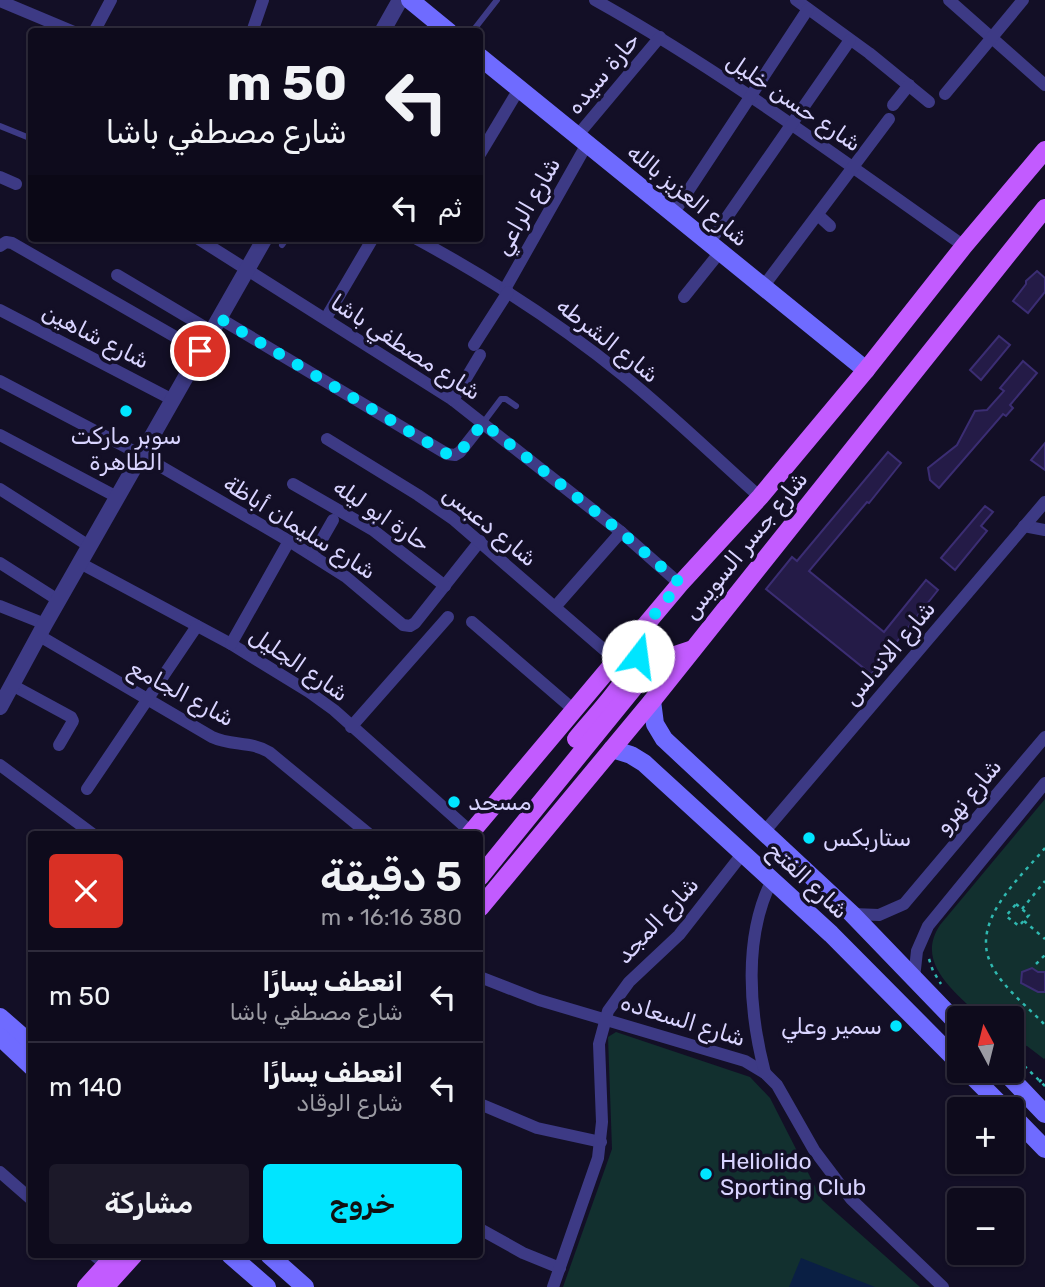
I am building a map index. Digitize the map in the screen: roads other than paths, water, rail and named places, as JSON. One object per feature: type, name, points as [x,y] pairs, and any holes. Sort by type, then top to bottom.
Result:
[{"type":"main road","points":[[410,0],[444,28]]},
{"type":"main road","name":"شارع العزيز بالله","points":[[483,59],[866,370]]},
{"type":"main road","name":"شارع جسر السويس","points":[[473,831],[680,583],[760,497],[1045,150]]},
{"type":"main road","name":"شارع جسر السويس","points":[[483,904],[694,649],[1045,208]]},
{"type":"main road","points":[[483,854],[630,671],[640,648],[641,631]]},
{"type":"main road","points":[[483,873],[640,679],[669,657],[694,649]]},
{"type":"main road","name":"شارع الفتح","points":[[652,701],[655,724],[667,742],[852,914],[947,1012]]},
{"type":"main road","points":[[645,763],[653,749],[667,742]]},
{"type":"main road","name":"شارع الفتح","points":[[612,749],[634,756],[645,763],[831,934],[947,1051]]},
{"type":"main road","points":[[831,934],[852,914]]},
{"type":"main road","points":[[0,1017],[28,1042]]},
{"type":"main road","points":[[0,1037],[28,1063]]},
{"type":"main road","points":[[979,1083],[993,1097]]},
{"type":"main road","points":[[1015,1083],[1045,1114]]},
{"type":"main road","points":[[1024,1127],[1045,1149]]},
{"type":"main road","points":[[80,1287],[102,1258]]},
{"type":"main road","points":[[86,1287],[103,1258]]},
{"type":"main road","points":[[106,1287],[131,1258]]},
{"type":"main road","points":[[116,1287],[141,1258]]},
{"type":"main road","points":[[233,1258],[267,1287]]},
{"type":"main road","points":[[272,1258],[305,1287]]},
{"type":"street","points":[[96,28],[111,0]]},
{"type":"street","points":[[253,28],[263,0]]},
{"type":"street","points":[[384,28],[400,0]]},
{"type":"street","name":"شارع حسن خليل","points":[[594,0],[660,37],[751,97],[964,246]]},
{"type":"street","points":[[796,0],[929,102]]},
{"type":"street","points":[[949,0],[1045,85]]},
{"type":"street","points":[[945,94],[1023,0]]},
{"type":"street","points":[[0,1],[64,28]]},
{"type":"street","points":[[673,214],[808,9]]},
{"type":"street","name":"حارة سيده","points":[[582,140],[660,37]]},
{"type":"street","points":[[684,298],[791,124],[850,40]]},
{"type":"street","points":[[893,105],[909,85]]},
{"type":"street","points":[[483,149],[519,89]]},
{"type":"street","points":[[763,287],[889,119]]},
{"type":"street","name":"شارع الراعي","points":[[453,400],[582,140]]},
{"type":"street","points":[[0,177],[16,184]]},
{"type":"street","points":[[818,215],[830,226]]},
{"type":"street","points":[[0,246],[6,242],[12,243],[200,351]]},
{"type":"street","name":"شارع مصطفي باشا","points":[[203,242],[453,400],[621,532],[680,583]]},
{"type":"street","points":[[0,707],[41,630],[263,242]]},
{"type":"street","points":[[327,318],[371,242]]},
{"type":"street","name":"شارع الشرطه","points":[[422,242],[506,290],[573,337],[626,377],[760,497]]},
{"type":"street","points":[[117,275],[215,324],[447,454],[455,455],[460,452],[483,423]]},
{"type":"street","name":"شارع شاهين","points":[[0,310],[173,400]]},
{"type":"street","name":"شارع سليمان أباظة","points":[[0,381],[141,455],[313,555],[406,626],[415,623],[480,541]]},
{"type":"street","points":[[0,435],[117,497]]},
{"type":"street","name":"شارع دعبس","points":[[327,439],[418,495],[480,541],[616,660]]},
{"type":"street","name":"حارة ابو ليله","points":[[293,484],[373,530],[445,586]]},
{"type":"street","points":[[0,489],[89,546]]},
{"type":"street","name":"شارع الاندلس","points":[[764,832],[1045,502]]},
{"type":"street","points":[[313,555],[333,520]]},
{"type":"street","points":[[1024,526],[1045,530]]},
{"type":"street","points":[[555,607],[621,532]]},
{"type":"street","points":[[231,644],[289,541]]},
{"type":"street","points":[[0,563],[58,600]]},
{"type":"street","name":"شارع الجليل","points":[[80,563],[231,644],[309,692],[334,710],[467,831]]},
{"type":"street","name":"شارع الجامع","points":[[0,606],[147,699],[218,740],[254,745],[269,752],[365,831]]},
{"type":"street","points":[[351,727],[448,617]]},
{"type":"street","points":[[472,622],[574,710]]},
{"type":"street","points":[[87,789],[197,626]]},
{"type":"street","points":[[12,685],[71,717],[73,722],[59,745]]},
{"type":"street","name":"شارع نهرو","points":[[852,914],[868,917],[884,914],[908,900],[1045,737]]},
{"type":"street","points":[[0,765],[89,831]]},
{"type":"street","points":[[914,978],[918,946],[928,926],[1045,783]]},
{"type":"street","name":"شارع المجد","points":[[553,1287],[596,1168],[601,1142],[599,1050],[605,1018],[620,992],[679,935],[743,853]]},
{"type":"street","points":[[765,1073],[754,1021],[752,968],[761,905],[772,880]]},
{"type":"street","name":"شارع السعاده","points":[[483,978],[539,1000],[745,1061],[765,1073],[782,1091],[814,1150],[851,1199],[943,1287]]},
{"type":"street","points":[[483,1105],[537,1128],[601,1142]]},
{"type":"street","points":[[0,1172],[28,1196]]},
{"type":"street","points":[[483,1231],[523,1253],[559,1268]]},
{"type":"lane","points":[[475,28],[498,0]]},
{"type":"lane","points":[[0,126],[28,137]]},
{"type":"lane","points":[[483,423],[501,399],[506,399],[516,406]]},
{"type":"water","points":[[801,1258],[875,1287],[789,1287]]},
{"type":"place","name":"سوبر ماركت الطاهرة","points":[[126,411]]},
{"type":"place","name":"مسحد","points":[[454,802]]},
{"type":"place","name":"ستاربكس","points":[[809,838]]},
{"type":"place","name":"سمير وعلي","points":[[896,1026]]},
{"type":"place","name":"Heliolido Sporting Club","points":[[706,1174]]}]
